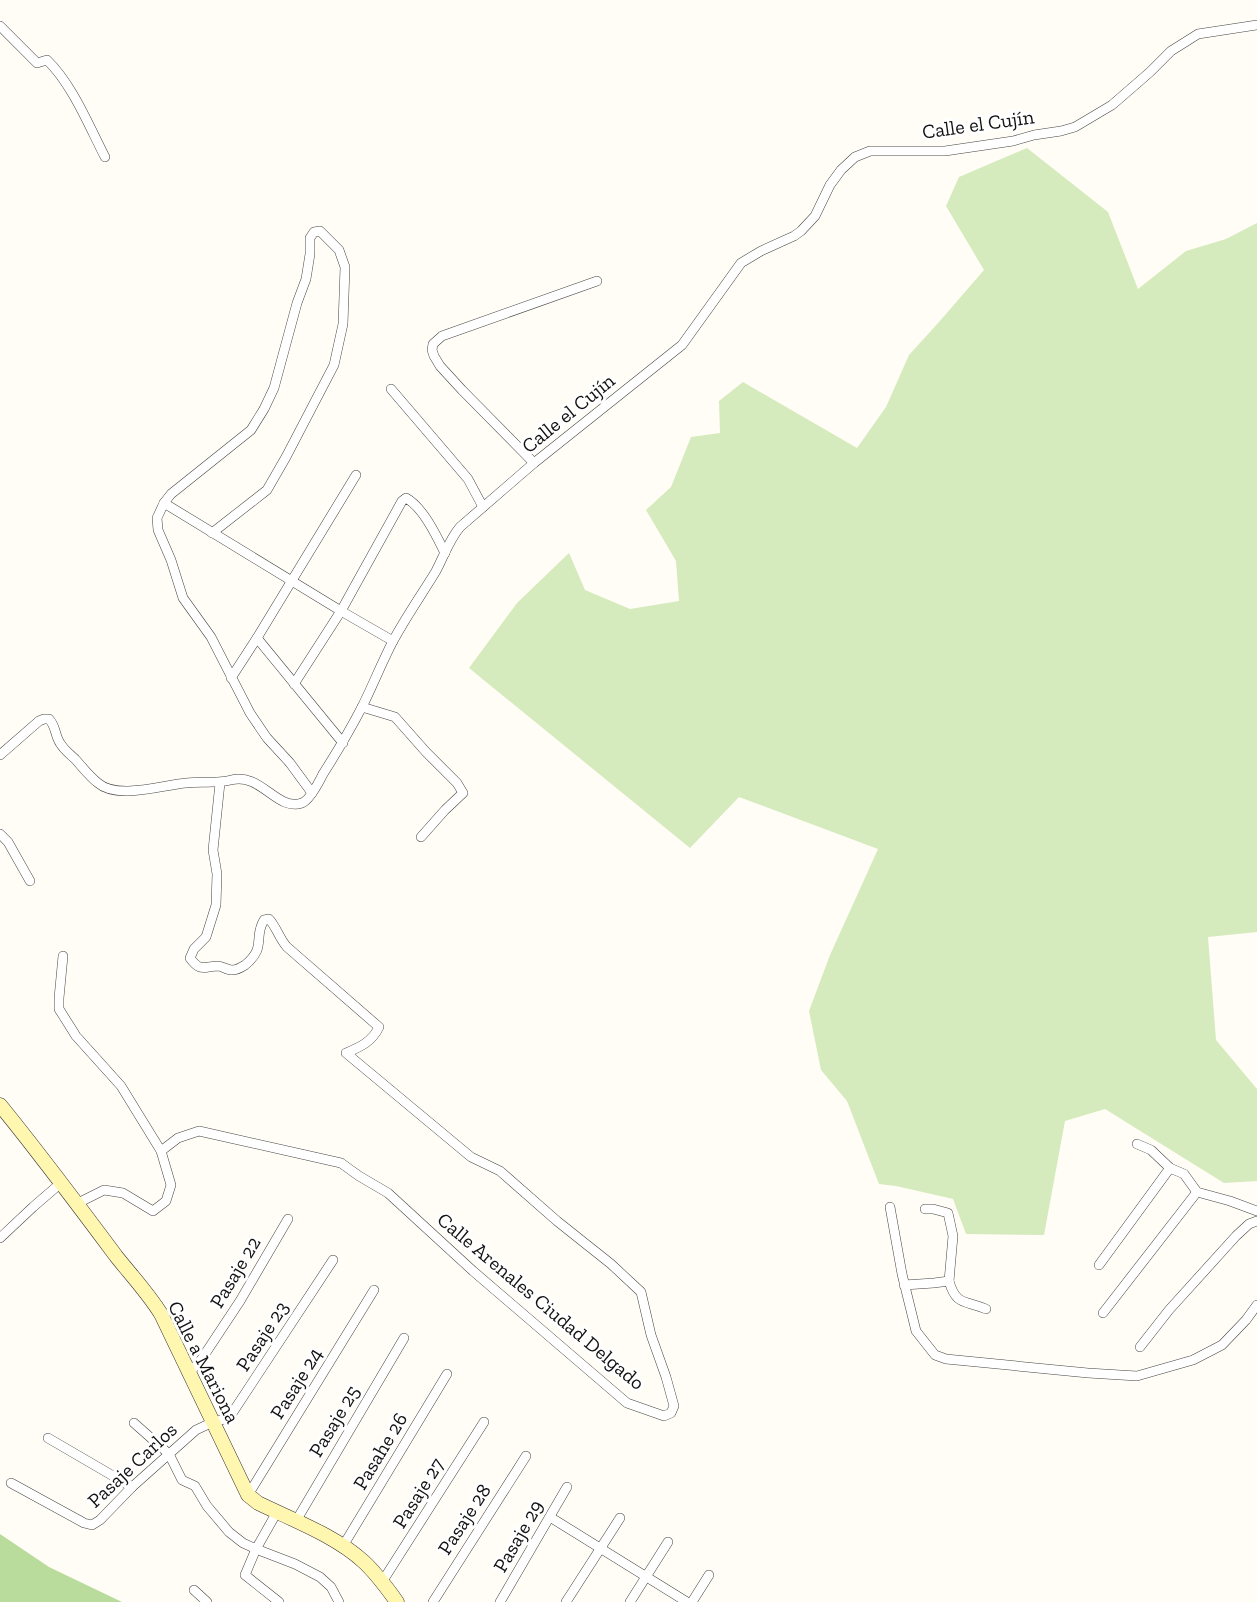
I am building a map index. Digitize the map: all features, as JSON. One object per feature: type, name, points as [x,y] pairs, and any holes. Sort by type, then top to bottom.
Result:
[{"type":"main road","name":"Calle a Mariona","points":[[0,1105],[62,1182],[155,1305],[248,1495]]},
{"type":"main road","points":[[248,1495],[258,1503],[343,1546],[363,1561],[397,1602]]},
{"type":"street","name":"Calle el Cujín","points":[[312,793],[343,743],[393,641],[445,553],[452,536],[534,463],[682,345],[741,263],[805,228],[815,216],[836,176],[845,165],[855,157],[870,151],[945,151],[1013,141],[1075,127],[1112,105],[1171,51],[1198,33],[1257,25]]},
{"type":"street","points":[[0,26],[37,63],[47,60],[54,67],[78,104],[105,157]]},
{"type":"street","points":[[0,755],[39,721],[49,719],[54,724],[60,743],[98,784],[106,789],[136,792],[146,788],[187,782],[220,783],[237,778],[253,781],[274,796],[293,804],[304,802],[312,793],[290,763],[267,738],[250,713],[211,638],[183,598],[171,560],[158,530],[157,518],[171,494],[251,430],[264,409],[274,388],[297,303],[306,279],[310,238],[314,232],[320,231],[339,250],[345,267],[343,324],[334,365],[267,490],[212,533]]},
{"type":"street","points":[[534,463],[440,366],[432,350],[433,344],[442,336],[597,280]]},
{"type":"street","points":[[391,389],[468,479],[483,507]]},
{"type":"street","points":[[231,678],[356,475]]},
{"type":"street","points":[[294,684],[341,611],[402,501],[406,498],[410,501],[429,523],[445,553]]},
{"type":"street","points":[[164,503],[393,641]]},
{"type":"street","points":[[257,638],[343,743]]},
{"type":"street","points":[[362,707],[395,717],[457,783],[463,793],[421,837]]},
{"type":"street","name":"Calle Arenales Ciudad Delgado","points":[[161,1151],[178,1138],[199,1131],[341,1162],[358,1176],[388,1193],[473,1271],[627,1403],[664,1416],[672,1413],[674,1406],[651,1335],[641,1292],[500,1171],[471,1157],[346,1053],[363,1046],[375,1035],[379,1027],[287,947],[279,939],[275,926],[269,919],[264,920],[260,927],[260,942],[255,957],[242,967],[233,970],[219,966],[204,969],[195,965],[190,958],[194,949],[206,937],[216,905],[217,874],[213,850],[220,783]]},
{"type":"street","points":[[0,834],[8,842],[30,881]]},
{"type":"street","points":[[63,956],[59,1009],[76,1036],[121,1086],[161,1151],[171,1185],[166,1201],[153,1211],[123,1192],[104,1190],[78,1203]]},
{"type":"street","points":[[1137,1144],[1151,1150],[1170,1168],[1184,1174],[1197,1192],[1257,1211]]},
{"type":"street","points":[[1099,1265],[1170,1168]]},
{"type":"street","points":[[0,1238],[62,1182]]},
{"type":"street","points":[[1103,1314],[1197,1192]]},
{"type":"street","points":[[890,1207],[904,1285],[916,1331],[935,1355],[946,1359],[1137,1376],[1193,1360],[1222,1345],[1257,1305]]},
{"type":"street","points":[[925,1209],[948,1213],[953,1236],[949,1281],[951,1291],[956,1298],[986,1309]]},
{"type":"street","name":"Pasaje 22","points":[[189,1372],[201,1360],[240,1301],[288,1219]]},
{"type":"street","points":[[1140,1347],[1168,1310],[1236,1236],[1257,1221]]},
{"type":"street","name":"Pasaje 23","points":[[213,1422],[229,1418],[333,1260]]},
{"type":"street","points":[[904,1285],[949,1281]]},
{"type":"street","name":"Pasaje 24","points":[[248,1495],[374,1290]]},
{"type":"street","name":"Pasaje 25","points":[[296,1521],[404,1338]]},
{"type":"street","name":"Pasahe 26","points":[[343,1546],[447,1374]]},
{"type":"street","name":"Pasaje Carlos","points":[[10,1483],[92,1526],[195,1430],[213,1422]]},
{"type":"street","name":"Pasaje 27","points":[[382,1582],[483,1422]]},
{"type":"street","points":[[134,1423],[169,1454],[182,1480],[195,1486],[207,1506],[229,1532],[243,1543],[320,1577],[331,1587],[339,1602]]},
{"type":"street","points":[[48,1438],[132,1487]]},
{"type":"street","name":"Pasaje 28","points":[[432,1602],[525,1456]]},
{"type":"street","name":"Pasaje 29","points":[[500,1602],[567,1487]]},
{"type":"street","points":[[277,1512],[256,1549],[245,1575],[279,1602]]},
{"type":"street","points":[[550,1517],[687,1602]]},
{"type":"street","points":[[566,1602],[620,1518]]},
{"type":"street","points":[[630,1602],[668,1542]]},
{"type":"street","points":[[692,1602],[709,1575]]},
{"type":"street","points":[[194,1590],[207,1602]]},
{"type":"green space","points":[[1027,148],[1108,212],[1138,289],[1186,251],[1226,239],[1257,223],[1257,932],[1208,937],[1216,1040],[1257,1089],[1257,1181],[1224,1183],[1105,1109],[1065,1121],[1044,1235],[966,1234],[953,1199],[879,1184],[847,1101],[821,1070],[809,1011],[830,955],[878,849],[739,797],[690,848],[469,668],[517,603],[569,553],[585,590],[630,609],[679,601],[676,561],[646,510],[671,487],[691,437],[720,433],[719,401],[743,382],[857,448],[886,407],[909,355],[984,270],[946,206],[959,177]]},
{"type":"green space","points":[[0,1534],[49,1567],[122,1602],[0,1602]]}]
